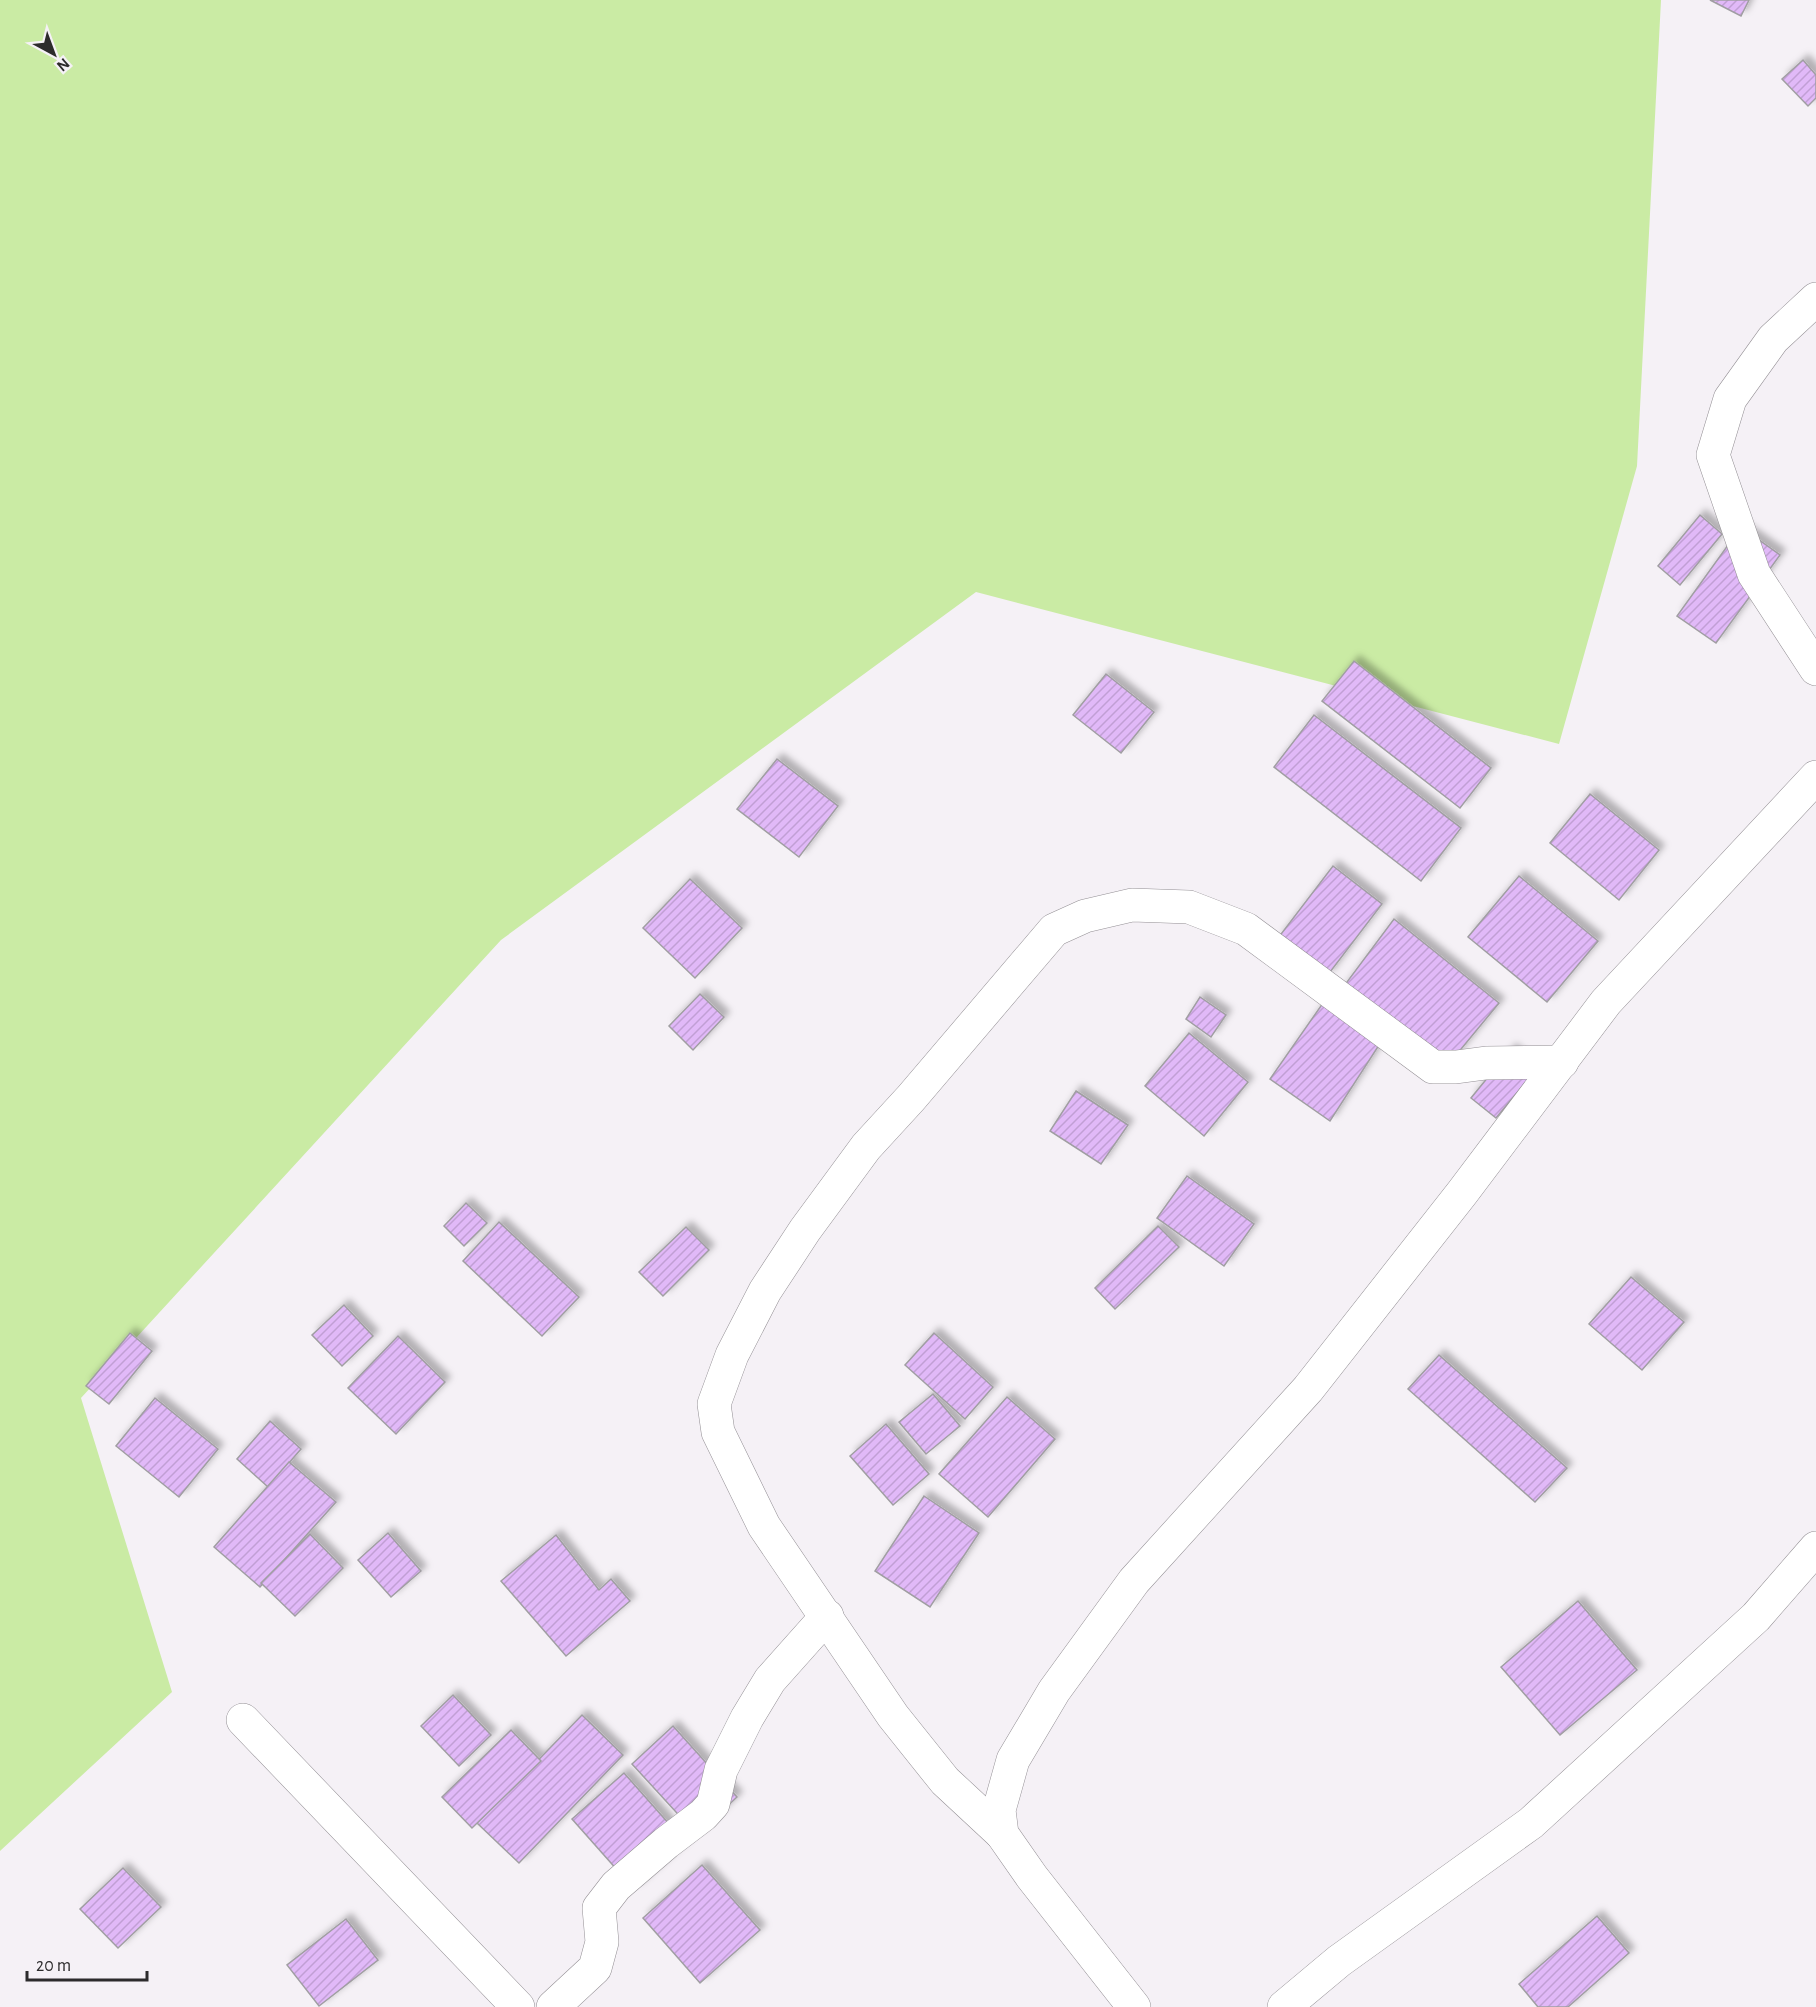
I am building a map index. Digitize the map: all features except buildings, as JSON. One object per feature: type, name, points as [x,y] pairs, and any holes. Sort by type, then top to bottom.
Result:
[{"type":"street","points":[[1816,299],[1773,339],[1730,399],[1713,455],[1754,574],[1816,669]]},
{"type":"street","points":[[1002,1834],[999,1810],[1013,1760],[1054,1691],[1134,1581],[1308,1389],[1462,1193],[1606,1002],[1816,777]]},
{"type":"street","points":[[1134,2007],[1032,1877],[1002,1834],[945,1781],[893,1716],[764,1526],[718,1432],[714,1404],[732,1355],[765,1292],[805,1230],[866,1147],[911,1098],[1053,930],[1085,916],[1132,905],[1189,908],[1246,929],[1433,1067],[1486,1063],[1562,1062]]},
{"type":"street","points":[[1284,2007],[1339,1961],[1531,1822],[1756,1617],[1816,1548]]},
{"type":"street","points":[[553,2007],[595,1968],[602,1942],[599,1908],[616,1886],[703,1815],[713,1804],[721,1770],[747,1718],[770,1680],[827,1616]]},
{"type":"street","points":[[243,1720],[518,2007]]},
{"type":"green space","points":[[0,0],[1661,0],[1637,466],[1559,744],[976,592],[501,940],[81,1398],[172,1692],[0,1851]]}]
